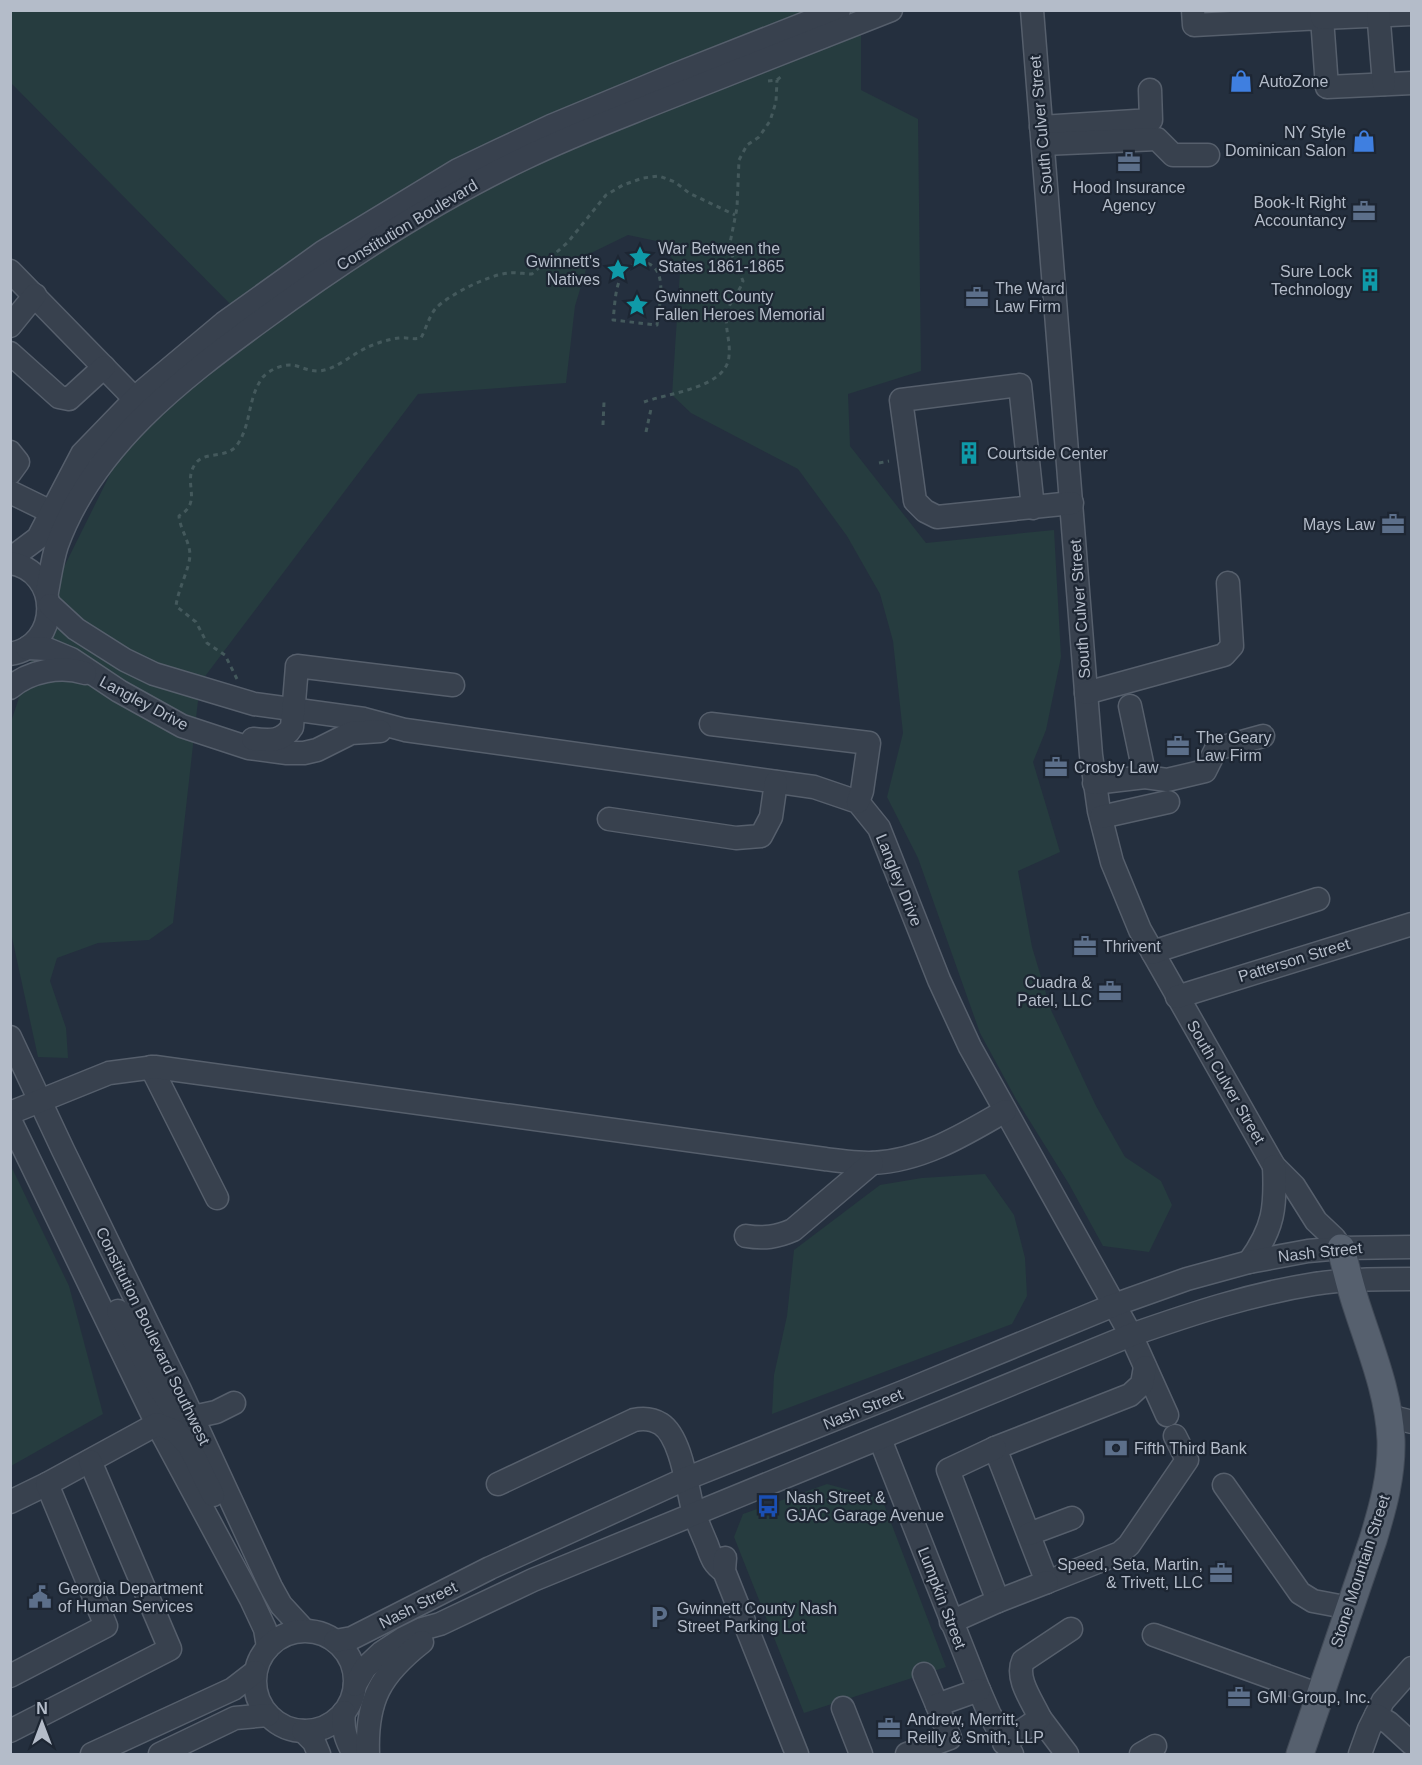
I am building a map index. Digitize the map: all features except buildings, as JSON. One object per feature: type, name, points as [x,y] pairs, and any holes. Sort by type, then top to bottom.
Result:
[{"type":"main road","name":"Stone Mountain Street","points":[[1300,1755],[1383,1507],[1389,1475],[1391,1442],[1400,1419],[1382,1380],[1349,1281],[1341,1248]]},
{"type":"street","name":"Constitution Boulevard","points":[[10,561],[38,538],[82,454],[135,399],[224,322],[323,252],[458,170],[562,122],[839,10]]},
{"type":"street","name":"Constitution Boulevard","points":[[19,651],[37,640],[45,630],[49,618],[48,598],[56,548],[68,518],[100,464],[123,437],[159,403],[216,355],[334,269],[421,214],[526,158],[630,113],[891,10]]},
{"type":"street","name":"South Culver Street","points":[[1032,10],[1086,693],[1094,783],[1101,817],[1112,862],[1140,930],[1274,1166]]},
{"type":"street","points":[[1193,10],[1194,25],[1270,16],[1412,14]]},
{"type":"street","points":[[1378,13],[1384,84]]},
{"type":"street","points":[[1322,14],[1327,87],[1412,83]]},
{"type":"street","points":[[1042,136],[1151,120],[1150,90]]},
{"type":"street","points":[[1042,136],[1157,139],[1173,155],[1208,155]]},
{"type":"street","points":[[10,271],[135,399]]},
{"type":"street","points":[[10,326],[35,295]]},
{"type":"street","points":[[10,353],[59,397],[65,399],[69,399],[104,367]]},
{"type":"street","points":[[1033,508],[1020,385],[901,400],[915,501],[924,511],[937,517],[1033,508],[1072,504]]},
{"type":"street","points":[[10,452],[18,462],[10,473]]},
{"type":"street","points":[[10,492],[51,512]]},
{"type":"street","name":"Langley Drive","points":[[10,561],[35,574],[48,598],[76,629],[125,660],[154,674],[254,704],[364,719],[405,730],[776,782],[830,791],[858,802],[879,828],[943,989],[969,1047],[1131,1335],[1167,1415]]},
{"type":"street","points":[[1086,693],[1224,655],[1232,646],[1228,583]]},
{"type":"street","name":"Langley Drive","points":[[19,651],[47,650],[70,659],[165,718],[207,735],[249,748],[304,753],[317,750],[351,733],[405,730]]},
{"type":"street","points":[[207,735],[276,740],[288,733],[292,727],[297,666],[453,685]]},
{"type":"street","points":[[10,688],[18,681],[47,670],[74,669],[96,677]]},
{"type":"street","points":[[1130,706],[1145,777]]},
{"type":"street","points":[[711,724],[869,743],[862,791],[858,802]]},
{"type":"street","points":[[1094,783],[1145,777],[1167,780],[1205,771],[1216,749],[1263,736]]},
{"type":"street","points":[[609,819],[736,838],[761,836],[771,817],[776,782]]},
{"type":"street","points":[[1101,817],[1168,802]]},
{"type":"street","points":[[1153,953],[1318,899]]},
{"type":"street","name":"Patterson Street","points":[[1178,997],[1412,924]]},
{"type":"street","name":"Constitution Boulevard Southwest","points":[[10,1037],[280,1603],[304,1630]]},
{"type":"street","points":[[10,1113],[109,1073],[151,1067],[203,1072],[825,1159],[872,1163],[914,1156],[936,1148],[1005,1111]]},
{"type":"street","points":[[151,1067],[217,1198]]},
{"type":"street","name":"Constitution Boulevard Southwest","points":[[10,1120],[140,1389],[146,1429],[174,1456],[251,1599],[265,1629],[268,1647]]},
{"type":"street","points":[[746,1236],[763,1238],[781,1236],[793,1230],[872,1163]]},
{"type":"street","points":[[1274,1166],[1294,1186],[1316,1221],[1341,1248]]},
{"type":"street","points":[[1249,1262],[1264,1239],[1274,1211],[1274,1166]]},
{"type":"street","name":"Nash Street","points":[[335,1641],[352,1638],[368,1631],[490,1568],[685,1479],[1114,1305],[1187,1279],[1249,1262],[1308,1251],[1412,1247]]},
{"type":"street","name":"Nash Street","points":[[355,1685],[365,1668],[381,1653],[422,1629],[440,1624],[533,1580],[1131,1335],[1247,1298],[1309,1285],[1412,1279]]},
{"type":"street","points":[[93,1292],[119,1312],[158,1386],[173,1409],[193,1417],[226,1402]]},
{"type":"street","points":[[998,1601],[948,1470],[996,1448],[1130,1395],[1142,1384],[1145,1367]]},
{"type":"street","points":[[180,1390],[200,1399],[212,1398],[226,1402]]},
{"type":"street","points":[[207,1447],[204,1426],[226,1402]]},
{"type":"street","points":[[498,1484],[634,1420],[643,1418],[662,1424],[670,1434],[680,1455],[685,1479],[726,1560],[724,1571],[797,1755]]},
{"type":"street","points":[[10,1502],[146,1429],[175,1431],[189,1446],[219,1507],[241,1522]]},
{"type":"street","points":[[951,1622],[1120,1553],[1130,1545],[1187,1460],[1175,1436]]},
{"type":"street","name":"Lumpkin Street","points":[[879,1439],[979,1690],[1008,1749]]},
{"type":"street","points":[[996,1448],[1047,1582]]},
{"type":"street","points":[[10,1731],[170,1649],[90,1461]]},
{"type":"street","points":[[10,1676],[106,1626],[46,1484]]},
{"type":"street","points":[[1224,1485],[1300,1593],[1313,1601],[1350,1608]]},
{"type":"street","points":[[1029,1534],[1072,1518]]},
{"type":"street","points":[[368,1755],[367,1728],[372,1702],[399,1660],[424,1641],[440,1624]]},
{"type":"street","points":[[1067,1755],[1040,1718],[1021,1678],[1020,1668],[1023,1661],[1071,1629]]},
{"type":"street","points":[[304,1630],[324,1635],[335,1641],[346,1653],[353,1668],[355,1685],[351,1700],[344,1712],[333,1722],[326,1726],[303,1731],[290,1729],[268,1715],[259,1702],[255,1688],[255,1672],[259,1659],[268,1647],[289,1633],[304,1630]]},
{"type":"street","points":[[1154,1635],[1320,1695]]},
{"type":"street","points":[[1360,1755],[1369,1729],[1383,1701],[1412,1668]]},
{"type":"street","points":[[92,1755],[233,1689],[255,1672]]},
{"type":"street","points":[[907,1755],[951,1738],[924,1674]]},
{"type":"street","points":[[937,1705],[979,1690]]},
{"type":"street","points":[[843,1708],[861,1755]]},
{"type":"street","points":[[344,1712],[342,1725],[345,1739],[354,1755]]},
{"type":"street","points":[[160,1755],[235,1718],[268,1715]]},
{"type":"street","points":[[1376,1715],[1389,1723],[1412,1744]]},
{"type":"street","points":[[1008,1749],[1040,1718]]},
{"type":"street","points":[[303,1731],[314,1742],[319,1755]]},
{"type":"path","points":[[644,402],[705,384],[721,374],[728,363],[726,317],[728,308],[743,281],[729,248],[741,155],[747,145],[764,131],[770,121],[776,102],[777,80]]},
{"type":"path","points":[[237,682],[225,655],[207,643],[196,622],[176,606],[190,552],[179,516],[191,505],[191,474],[196,462],[228,452],[236,446],[248,418],[254,392],[265,375],[280,366],[293,365],[302,369],[319,371],[330,369],[369,346],[393,339],[421,338],[436,308],[461,291],[492,277],[510,272],[532,274],[568,242],[606,195],[623,184],[659,176],[675,182],[689,193],[735,215]]},
{"type":"path","points":[[645,262],[654,267],[661,282],[657,326],[635,323],[613,320],[618,286],[620,275],[627,267],[645,262]]},
{"type":"path","points":[[603,424],[604,402]]},
{"type":"path","points":[[646,432],[651,409]]},
{"type":"path","points":[[879,463],[887,461]]},
{"type":"green space","points":[[10,11],[861,11],[861,90],[918,119],[921,371],[848,394],[850,446],[926,543],[1054,530],[1061,657],[1046,730],[1033,762],[1060,852],[1018,871],[1032,947],[1051,1010],[1096,1106],[1125,1157],[1161,1181],[1172,1205],[1149,1252],[1103,1246],[1069,1184],[1016,1099],[980,1033],[918,858],[887,797],[903,733],[893,641],[880,594],[847,536],[798,469],[691,413],[672,395],[680,271],[661,242],[628,235],[591,253],[575,306],[566,383],[418,394],[200,683],[173,923],[149,940],[98,943],[57,958],[50,981],[66,1028],[68,1058],[38,1057],[11,933],[11,722],[57,581],[152,390],[246,320],[11,83]]},
{"type":"green space","points":[[11,1166],[69,1286],[103,1414],[11,1466]]},
{"type":"green space","points":[[985,1174],[1014,1215],[1025,1258],[1027,1296],[1012,1324],[772,1414],[774,1375],[787,1316],[794,1250],[880,1185],[922,1178]]},
{"type":"green space","points":[[827,1484],[882,1499],[946,1667],[804,1713],[734,1537],[743,1514]]},
{"type":"place","name":"AutoZone","points":[[1241,81]]},
{"type":"place","name":"NY Style Dominican Salon","points":[[1364,141]]},
{"type":"place","name":"Hood Insurance Agency","points":[[1129,162]]},
{"type":"place","name":"Book-It Right Accountancy","points":[[1364,211]]},
{"type":"place","name":"War Between the States 1861-1865","points":[[640,257]]},
{"type":"place","name":"Gwinnett's Natives","points":[[618,270]]},
{"type":"place","name":"Sure Lock Technology","points":[[1370,280]]},
{"type":"place","name":"The Ward Law Firm","points":[[977,297]]},
{"type":"place","name":"Gwinnett County Fallen Heroes Memorial","points":[[637,305]]},
{"type":"place","name":"Courtside Center","points":[[969,453]]},
{"type":"place","name":"Mays Law","points":[[1393,524]]},
{"type":"place","name":"The Geary Law Firm","points":[[1178,746]]},
{"type":"place","name":"Crosby Law","points":[[1056,767]]},
{"type":"place","name":"Thrivent","points":[[1085,946]]},
{"type":"place","name":"Cuadra & Patel, LLC","points":[[1110,991]]},
{"type":"place","name":"Fifth Third Bank","points":[[1116,1448]]},
{"type":"place","name":"Nash Street & GJAC Garage Avenue","points":[[768,1506]]},
{"type":"place","name":"Speed, Seta, Martin, & Trivett, LLC","points":[[1221,1573]]},
{"type":"place","name":"Georgia Department of Human Services","points":[[40,1597]]},
{"type":"place","name":"Gwinnett County Nash Street Parking Lot","points":[[659,1617]]},
{"type":"place","name":"GMI Group, Inc.","points":[[1239,1697]]},
{"type":"place","name":"Andrew, Merritt, Reilly & Smith, LLP","points":[[889,1728]]}]
